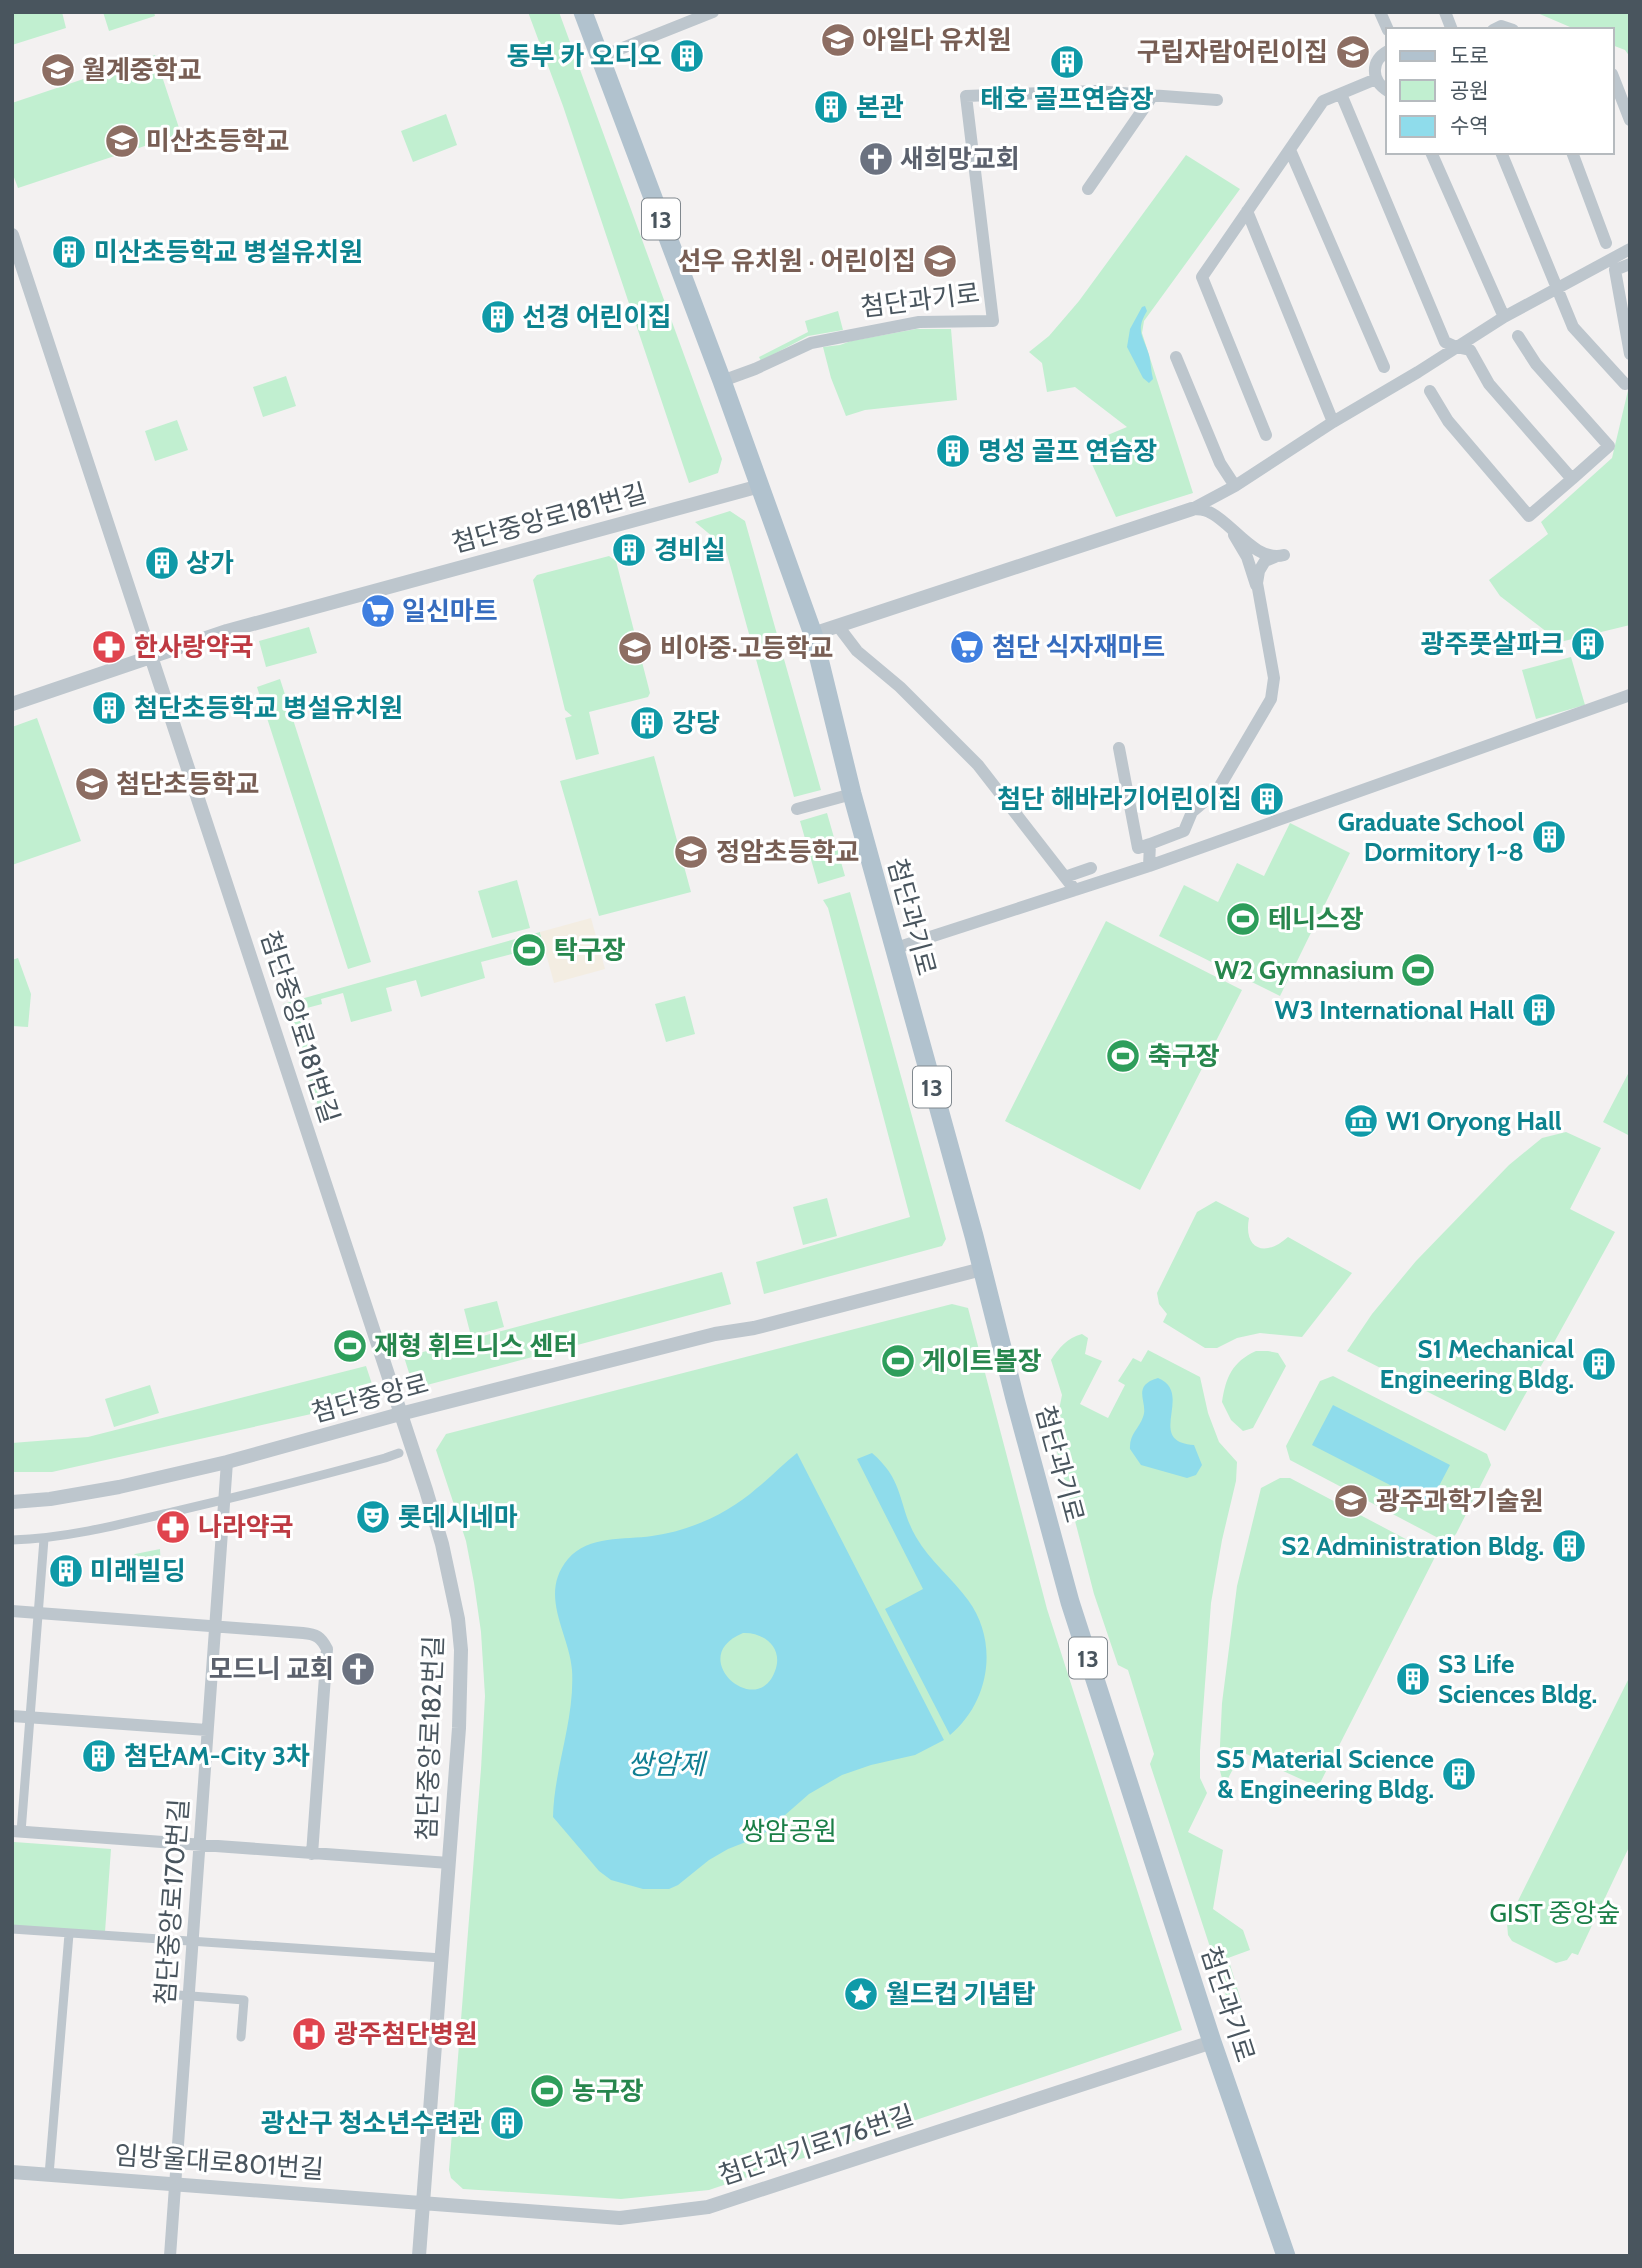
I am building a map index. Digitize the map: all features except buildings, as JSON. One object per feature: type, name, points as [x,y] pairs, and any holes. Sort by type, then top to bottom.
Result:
[{"type":"main road","name":"첨단과기로","points":[[583,12],[722,381],[813,634],[893,949],[974,1236],[1070,1602],[1212,2042],[1286,2256]]},
{"type":"street","points":[[600,57],[713,12]]},
{"type":"street","points":[[1380,12],[1387,28]]},
{"type":"street","points":[[1386,53],[1375,65],[1376,79],[1386,90]]},
{"type":"street","points":[[1266,435],[1202,277],[1323,101],[1376,79]]},
{"type":"street","points":[[1614,79],[1630,120]]},
{"type":"street","name":"첨단과기로","points":[[722,381],[811,343],[919,322],[993,321],[966,96],[1095,91],[1217,100]]},
{"type":"street","points":[[1341,94],[1445,342],[1470,350],[1489,384],[1572,479]]},
{"type":"street","points":[[1088,189],[1153,95]]},
{"type":"street","points":[[1290,150],[1384,367]]},
{"type":"street","points":[[1433,154],[1504,317]]},
{"type":"street","points":[[1502,154],[1573,327],[1625,384]]},
{"type":"street","points":[[1573,154],[1606,243]]},
{"type":"street","points":[[1247,211],[1333,422]]},
{"type":"street","name":"첨단중앙로181번길","points":[[12,235],[400,1414]]},
{"type":"street","points":[[813,634],[1192,509],[1235,486],[1504,317],[1630,249]]},
{"type":"street","points":[[1630,264],[1615,270],[1630,354]]},
{"type":"street","points":[[1430,391],[1448,421],[1529,516],[1609,446],[1536,364],[1518,336]]},
{"type":"street","points":[[1176,356],[1220,463],[1235,486]]},
{"type":"street","name":"첨단중앙로181번길","points":[[149,656],[227,631],[760,486]]},
{"type":"street","points":[[1192,509],[1211,512],[1229,529],[1264,553],[1280,556],[1269,558],[1262,566],[1257,588]]},
{"type":"street","points":[[1119,748],[1138,848],[1184,831],[1192,812],[1217,791],[1271,699],[1274,678],[1257,588],[1247,557],[1229,529]]},
{"type":"street","points":[[838,626],[857,651],[900,687],[978,765],[1075,890]]},
{"type":"street","points":[[12,704],[149,656]]},
{"type":"street","points":[[893,949],[1149,866],[1630,695]]},
{"type":"street","points":[[797,809],[852,794]]},
{"type":"street","points":[[1149,866],[1150,844]]},
{"type":"street","points":[[1065,877],[1091,868]]},
{"type":"street","name":"첨단중앙로","points":[[12,1502],[50,1499],[119,1487],[227,1462],[400,1414],[715,1334],[754,1328],[982,1269]]},
{"type":"street","name":"첨단중앙로182번길","points":[[400,1414],[442,1544],[458,1619],[461,1650],[449,1863],[419,2256]]},
{"type":"street","points":[[12,1540],[44,1539],[126,1523],[399,1453]]},
{"type":"street","name":"첨단중앙로170번길","points":[[170,2256],[227,1462]]},
{"type":"street","points":[[17,1832],[30,1717],[44,1539]]},
{"type":"street","points":[[12,1611],[215,1625],[314,1634],[322,1639],[327,1649],[312,1854]]},
{"type":"street","points":[[12,1716],[207,1730]]},
{"type":"street","name":"첨단중앙로182번길","points":[[17,1832],[449,1863]]},
{"type":"street","points":[[12,1929],[442,1958]]},
{"type":"street","points":[[49,2175],[69,1934]]},
{"type":"street","points":[[175,1994],[244,2000],[241,2037]]},
{"type":"street","name":"첨단과기로176번길","points":[[423,2202],[620,2218],[708,2207],[1212,2042]]},
{"type":"street","name":"임방울대로801번길","points":[[12,2172],[423,2202]]},
{"type":"green space","points":[[12,12],[62,12],[66,28],[12,45]]},
{"type":"green space","points":[[103,12],[154,12],[155,16],[109,31]]},
{"type":"green space","points":[[528,12],[559,12],[722,459],[718,473],[689,483],[563,106]]},
{"type":"green space","points":[[1535,12],[1630,12],[1630,57],[1625,50],[1614,46],[1614,28],[1572,28]]},
{"type":"green space","points":[[155,55],[181,134],[18,188],[12,172],[12,103]]},
{"type":"green space","points":[[446,114],[457,145],[413,162],[401,131]]},
{"type":"green space","points":[[1186,155],[1240,189],[1144,321],[1142,333],[1193,493],[1116,517],[1091,462],[1086,444],[1127,427],[1075,387],[1047,392],[1042,363],[1029,352],[1049,336],[1079,301]]},
{"type":"green space","points":[[838,311],[843,330],[808,336],[761,361],[759,357],[808,332],[805,321]]},
{"type":"green space","points":[[916,329],[951,329],[957,400],[865,410],[846,416],[831,378],[823,347]]},
{"type":"green space","points":[[286,376],[296,406],[263,417],[253,387]]},
{"type":"green space","points":[[1630,382],[1630,625],[1560,642],[1500,596],[1489,580],[1548,534],[1541,522],[1612,458]]},
{"type":"green space","points":[[177,420],[188,450],[155,461],[145,431]]},
{"type":"green space","points":[[730,511],[745,521],[821,790],[794,797],[725,547],[695,522]]},
{"type":"green space","points":[[609,556],[616,561],[650,693],[648,697],[589,712],[599,754],[576,760],[565,718],[572,716],[565,710],[533,580],[537,575]]},
{"type":"green space","points":[[309,627],[317,653],[266,667],[259,641]]},
{"type":"green space","points":[[1571,657],[1585,705],[1536,719],[1522,670]]},
{"type":"green space","points":[[280,679],[371,962],[348,969],[257,687]]},
{"type":"green space","points":[[37,718],[81,841],[12,865],[12,727]]},
{"type":"green space","points":[[654,756],[691,892],[599,916],[560,781]]},
{"type":"green space","points":[[827,813],[845,876],[818,884],[800,821]]},
{"type":"green space","name":"테니스장","points":[[1290,823],[1350,853],[1280,996],[1159,936],[1184,885],[1218,902],[1237,863],[1264,876]]},
{"type":"green space","points":[[517,880],[530,928],[492,938],[478,891]]},
{"type":"green space","points":[[850,892],[946,1239],[942,1246],[764,1294],[756,1262],[910,1217],[828,908],[823,900]]},
{"type":"green space","name":"축구장","points":[[1106,921],[1242,990],[1140,1190],[1005,1121]]},
{"type":"green space","points":[[540,932],[542,940],[511,948],[512,954],[481,962],[485,978],[421,997],[416,980],[386,988],[392,1011],[351,1022],[343,993],[321,999],[322,1004],[303,1009],[332,1117],[323,1120],[283,1004]]},
{"type":"green space","points":[[18,958],[31,994],[28,1027],[12,1026],[12,960]]},
{"type":"green space","points":[[685,996],[695,1034],[666,1042],[655,1004]]},
{"type":"green space","points":[[1630,1070],[1630,1136],[1603,1122]]},
{"type":"green space","points":[[1566,1132],[1601,1148],[1570,1209],[1615,1232],[1505,1431],[1347,1351],[1372,1314],[1416,1261],[1509,1165],[1542,1138]]},
{"type":"green space","points":[[827,1198],[837,1236],[803,1245],[793,1207]]},
{"type":"green space","points":[[1216,1201],[1249,1218],[1249,1237],[1258,1247],[1271,1247],[1288,1237],[1352,1273],[1302,1337],[1260,1333],[1237,1338],[1217,1348],[1205,1348],[1163,1322],[1167,1314],[1159,1304],[1157,1293],[1197,1212]]},
{"type":"green space","points":[[722,1272],[731,1304],[427,1385],[410,1376],[404,1357]]},
{"type":"green space","points":[[497,1301],[504,1327],[471,1336],[464,1309]]},
{"type":"green space","name":"쌍암공원","points":[[952,1304],[968,1308],[1047,1609],[1182,2030],[709,2190],[621,2199],[463,2189],[451,2178],[449,2170],[485,1696],[481,1632],[466,1541],[436,1450],[446,1434]]},
{"type":"green space","points":[[1082,1334],[1088,1338],[1085,1354],[1102,1361],[1080,1404],[1108,1418],[1125,1385],[1118,1381],[1133,1358],[1141,1362],[1148,1350],[1200,1377],[1208,1413],[1219,1442],[1237,1462],[1236,1481],[1211,1603],[1200,1751],[1200,1778],[1207,1793],[1188,1832],[1223,1850],[1213,1909],[1243,1930],[1250,1950],[1228,1958],[1242,2004],[1230,2008],[1150,1764],[1154,1754],[1128,1670],[1118,1665],[1094,1594],[1047,1413],[1058,1415],[1062,1395],[1051,1360],[1064,1344]]},
{"type":"green space","points":[[1256,1351],[1278,1353],[1286,1366],[1253,1428],[1243,1431],[1231,1420],[1222,1402],[1226,1385],[1236,1365]]},
{"type":"green space","points":[[366,1366],[373,1387],[365,1402],[52,1472],[12,1472],[12,1443],[88,1437]]},
{"type":"green space","points":[[1333,1376],[1487,1454],[1491,1465],[1456,1534],[1450,1540],[1442,1540],[1290,1460],[1286,1446],[1320,1381]]},
{"type":"green space","points":[[150,1385],[159,1413],[114,1427],[105,1399]]},
{"type":"green space","points":[[1280,1478],[1290,1478],[1436,1555],[1318,1787],[1242,1752],[1224,1786],[1219,1767],[1222,1703],[1237,1586],[1261,1488]]},
{"type":"green space","points":[[160,1549],[161,1569],[91,1565],[135,1554]]},
{"type":"green space","name":"GIST 중앙숲","points":[[1630,1676],[1630,1845],[1578,1955],[1572,1953],[1567,1960],[1556,1963],[1512,1941],[1508,1935],[1507,1923]]},
{"type":"green space","points":[[14,1842],[111,1849],[105,1932],[12,1926]]},
{"type":"sand","points":[[591,918],[605,969],[554,983],[540,932]]},
{"type":"water","points":[[1145,306],[1147,311],[1141,328],[1153,379],[1149,383],[1143,378],[1127,347],[1130,329]]},
{"type":"water","points":[[1158,1378],[1168,1385],[1172,1394],[1172,1435],[1180,1442],[1194,1445],[1202,1465],[1196,1475],[1187,1478],[1141,1465],[1130,1449],[1131,1439],[1144,1412],[1143,1390],[1150,1381]]},
{"type":"water","points":[[1333,1405],[1450,1465],[1429,1505],[1312,1445]]},
{"type":"water","name":"쌍암제","points":[[797,1453],[944,1740],[915,1755],[842,1775],[809,1794],[761,1836],[728,1849],[669,1889],[643,1889],[611,1880],[599,1871],[553,1817],[572,1689],[570,1656],[555,1600],[559,1573],[576,1551],[596,1542],[666,1534],[708,1520],[746,1497]],"holes":[[[743,1633],[751,1633],[770,1643],[777,1655],[775,1671],[766,1685],[754,1690],[741,1687],[730,1680],[722,1669],[721,1656],[727,1644]]]},
{"type":"water","points":[[872,1453],[883,1463],[896,1484],[916,1537],[968,1600],[984,1634],[986,1671],[981,1689],[964,1721],[950,1735],[885,1609],[923,1589],[857,1459]]},
{"type":"place","name":"아일다 유치원","points":[[838,40]]},
{"type":"place","name":"구립자람어린이집","points":[[1353,52]]},
{"type":"place","name":"동부 카 오디오","points":[[687,56]]},
{"type":"place","name":"태호 골프연습장","points":[[1067,62]]},
{"type":"place","name":"월계중학교","points":[[58,70]]},
{"type":"place","name":"본관","points":[[831,107]]},
{"type":"place","name":"미산초등학교","points":[[122,141]]},
{"type":"place","name":"새희망교회","points":[[876,159]]},
{"type":"place","name":"미산초등학교 병설유치원","points":[[69,252]]},
{"type":"place","name":"선우 유치원 · 어린이집","points":[[940,261]]},
{"type":"place","name":"선경 어린이집","points":[[498,317]]},
{"type":"place","name":"명성 골프 연습장","points":[[953,451]]},
{"type":"place","name":"경비실","points":[[629,550]]},
{"type":"place","name":"상가","points":[[162,563]]},
{"type":"place","name":"일신마트","points":[[378,611]]},
{"type":"place","name":"광주풋살파크","points":[[1588,644]]},
{"type":"place","name":"한사랑약국","points":[[109,647]]},
{"type":"place","name":"첨단 식자재마트","points":[[967,647]]},
{"type":"place","name":"비아중·고등학교","points":[[635,648]]},
{"type":"place","name":"첨단초등학교 병설유치원","points":[[109,708]]},
{"type":"place","name":"강당","points":[[647,723]]},
{"type":"place","name":"첨단초등학교","points":[[92,784]]},
{"type":"place","name":"첨단 해바라기어린이집","points":[[1267,799]]},
{"type":"place","name":"Graduate School Dormitory 1~8","points":[[1549,837]]},
{"type":"place","name":"정암초등학교","points":[[691,852]]},
{"type":"place","name":"테니스장","points":[[1243,919]]},
{"type":"place","name":"탁구장","points":[[529,950]]},
{"type":"place","name":"W2 Gymnasium","points":[[1418,970]]},
{"type":"place","name":"W3 International Hall","points":[[1539,1010]]},
{"type":"place","name":"축구장","points":[[1123,1056]]},
{"type":"place","name":"W1 Oryong Hall","points":[[1361,1121]]},
{"type":"place","name":"재형 휘트니스 센터","points":[[350,1346]]},
{"type":"place","name":"게이트볼장","points":[[898,1361]]},
{"type":"place","name":"S1 Mechanical Engineering Bldg.","points":[[1599,1364]]},
{"type":"place","name":"광주과학기술원","points":[[1351,1501]]},
{"type":"place","name":"롯데시네마","points":[[373,1517]]},
{"type":"place","name":"나라약국","points":[[173,1527]]},
{"type":"place","name":"S2 Administration Bldg.","points":[[1569,1546]]},
{"type":"place","name":"미래빌딩","points":[[66,1571]]},
{"type":"place","name":"모드니 교회","points":[[358,1669]]},
{"type":"place","name":"S3 Life Sciences Bldg.","points":[[1413,1679]]},
{"type":"place","name":"첨단AM-City 3차","points":[[99,1756]]},
{"type":"place","name":"S5 Material Science & Engineering Bldg.","points":[[1459,1774]]},
{"type":"place","name":"월드컵 기념탑","points":[[861,1994]]},
{"type":"place","name":"광주첨단병원","points":[[309,2034]]},
{"type":"place","name":"농구장","points":[[547,2091]]},
{"type":"place","name":"광산구 청소년수련관","points":[[507,2123]]}]
